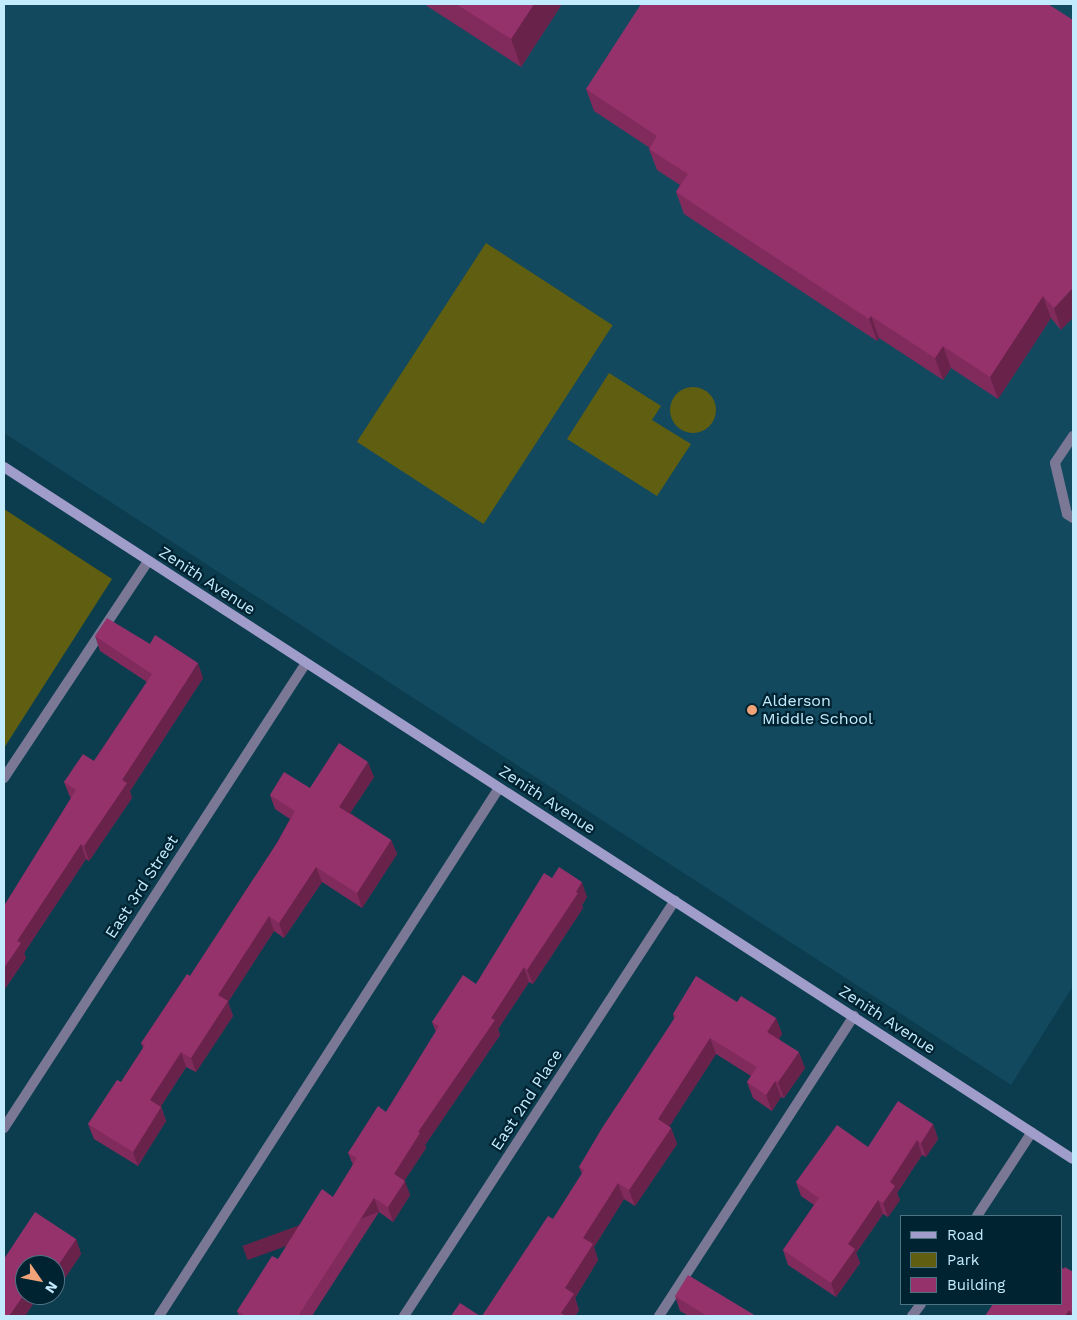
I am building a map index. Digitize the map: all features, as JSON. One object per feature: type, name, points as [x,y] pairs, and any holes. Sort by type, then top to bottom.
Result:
[{"type":"street","points":[[1073,436],[1056,463],[1067,514],[1073,518]]},
{"type":"street","name":"Zenith Avenue","points":[[4,467],[1073,1159]]},
{"type":"street","points":[[4,778],[148,560]]},
{"type":"street","name":"East 3rd Street","points":[[4,1128],[306,663]]},
{"type":"street","points":[[159,1316],[499,788]]},
{"type":"street","name":"East 2nd Place","points":[[404,1316],[675,901]]},
{"type":"street","points":[[659,1316],[854,1016]]},
{"type":"street","points":[[979,1215],[1032,1132]]},
{"type":"street","points":[[912,1316],[919,1305]]},
{"type":"shaded area","name":"Alderson Middle School","points":[[4,4],[1073,4],[1073,986],[1011,1085],[4,433]]},
{"type":"green space","points":[[486,243],[613,325],[484,524],[357,442]]},
{"type":"green space","points":[[609,373],[661,406],[652,420],[691,444],[657,496],[567,439]]},
{"type":"green space","points":[[693,387],[706,391],[712,397],[716,410],[712,423],[706,429],[693,433],[680,429],[674,423],[670,410],[674,397],[680,391]]},
{"type":"green space","points":[[4,509],[112,579],[4,748]]},
{"type":"building","points":[[456,4],[534,4],[511,39]]},
{"type":"building","points":[[641,4],[1048,4],[1073,20],[1073,288],[1054,308],[1043,296],[990,377],[943,346],[935,358],[871,316],[869,319],[676,192],[688,174],[649,149],[657,136],[586,89]]},
{"type":"building","points":[[107,618],[150,644],[155,635],[198,663],[122,780],[127,783],[84,846],[81,844],[17,941],[21,943],[4,968],[4,906],[76,790],[64,782],[83,754],[94,761],[152,674],[95,636]]},
{"type":"building","points":[[339,743],[368,762],[339,807],[391,840],[357,893],[316,867],[279,923],[269,916],[218,995],[228,1001],[191,1058],[181,1052],[150,1100],[161,1107],[133,1152],[88,1124],[117,1080],[121,1082],[145,1045],[141,1043],[187,974],[190,976],[277,843],[295,811],[270,795],[284,772],[310,788]]},
{"type":"building","points":[[559,867],[582,882],[576,892],[578,893],[527,970],[524,967],[491,1018],[495,1020],[418,1132],[420,1133],[394,1174],[405,1181],[388,1207],[374,1198],[298,1316],[241,1316],[243,1314],[237,1311],[272,1256],[278,1259],[322,1189],[333,1197],[357,1158],[348,1153],[378,1106],[386,1112],[439,1026],[432,1022],[463,975],[476,984],[544,873],[552,878]]},
{"type":"building","points":[[696,976],[737,1002],[741,996],[776,1018],[767,1032],[799,1052],[778,1082],[775,1081],[766,1095],[747,1082],[757,1067],[710,1038],[658,1119],[671,1128],[629,1190],[618,1183],[583,1238],[593,1244],[565,1288],[574,1294],[561,1313],[566,1316],[482,1316],[548,1216],[553,1219],[584,1170],[579,1167],[602,1128],[676,1016],[673,1014]]},
{"type":"building","points":[[898,1101],[933,1124],[921,1143],[917,1140],[890,1182],[895,1186],[883,1203],[878,1200],[848,1244],[855,1249],[831,1283],[783,1250],[819,1198],[796,1182],[837,1125],[868,1147]]},
{"type":"building","points":[[35,1212],[76,1239],[65,1255],[15,1255],[15,1305],[17,1305],[9,1316],[4,1316],[4,1259]]},
{"type":"building","points":[[1065,1267],[1073,1272],[1073,1313],[1069,1310],[1065,1316],[985,1316],[992,1305],[1062,1305],[1062,1268],[1064,1269]]},
{"type":"building","points":[[688,1275],[756,1316],[707,1316],[675,1296]]},
{"type":"building","points":[[460,1303],[480,1316],[451,1316]]},
{"type":"place","name":"Alderson Middle School","points":[[752,710]]}]
